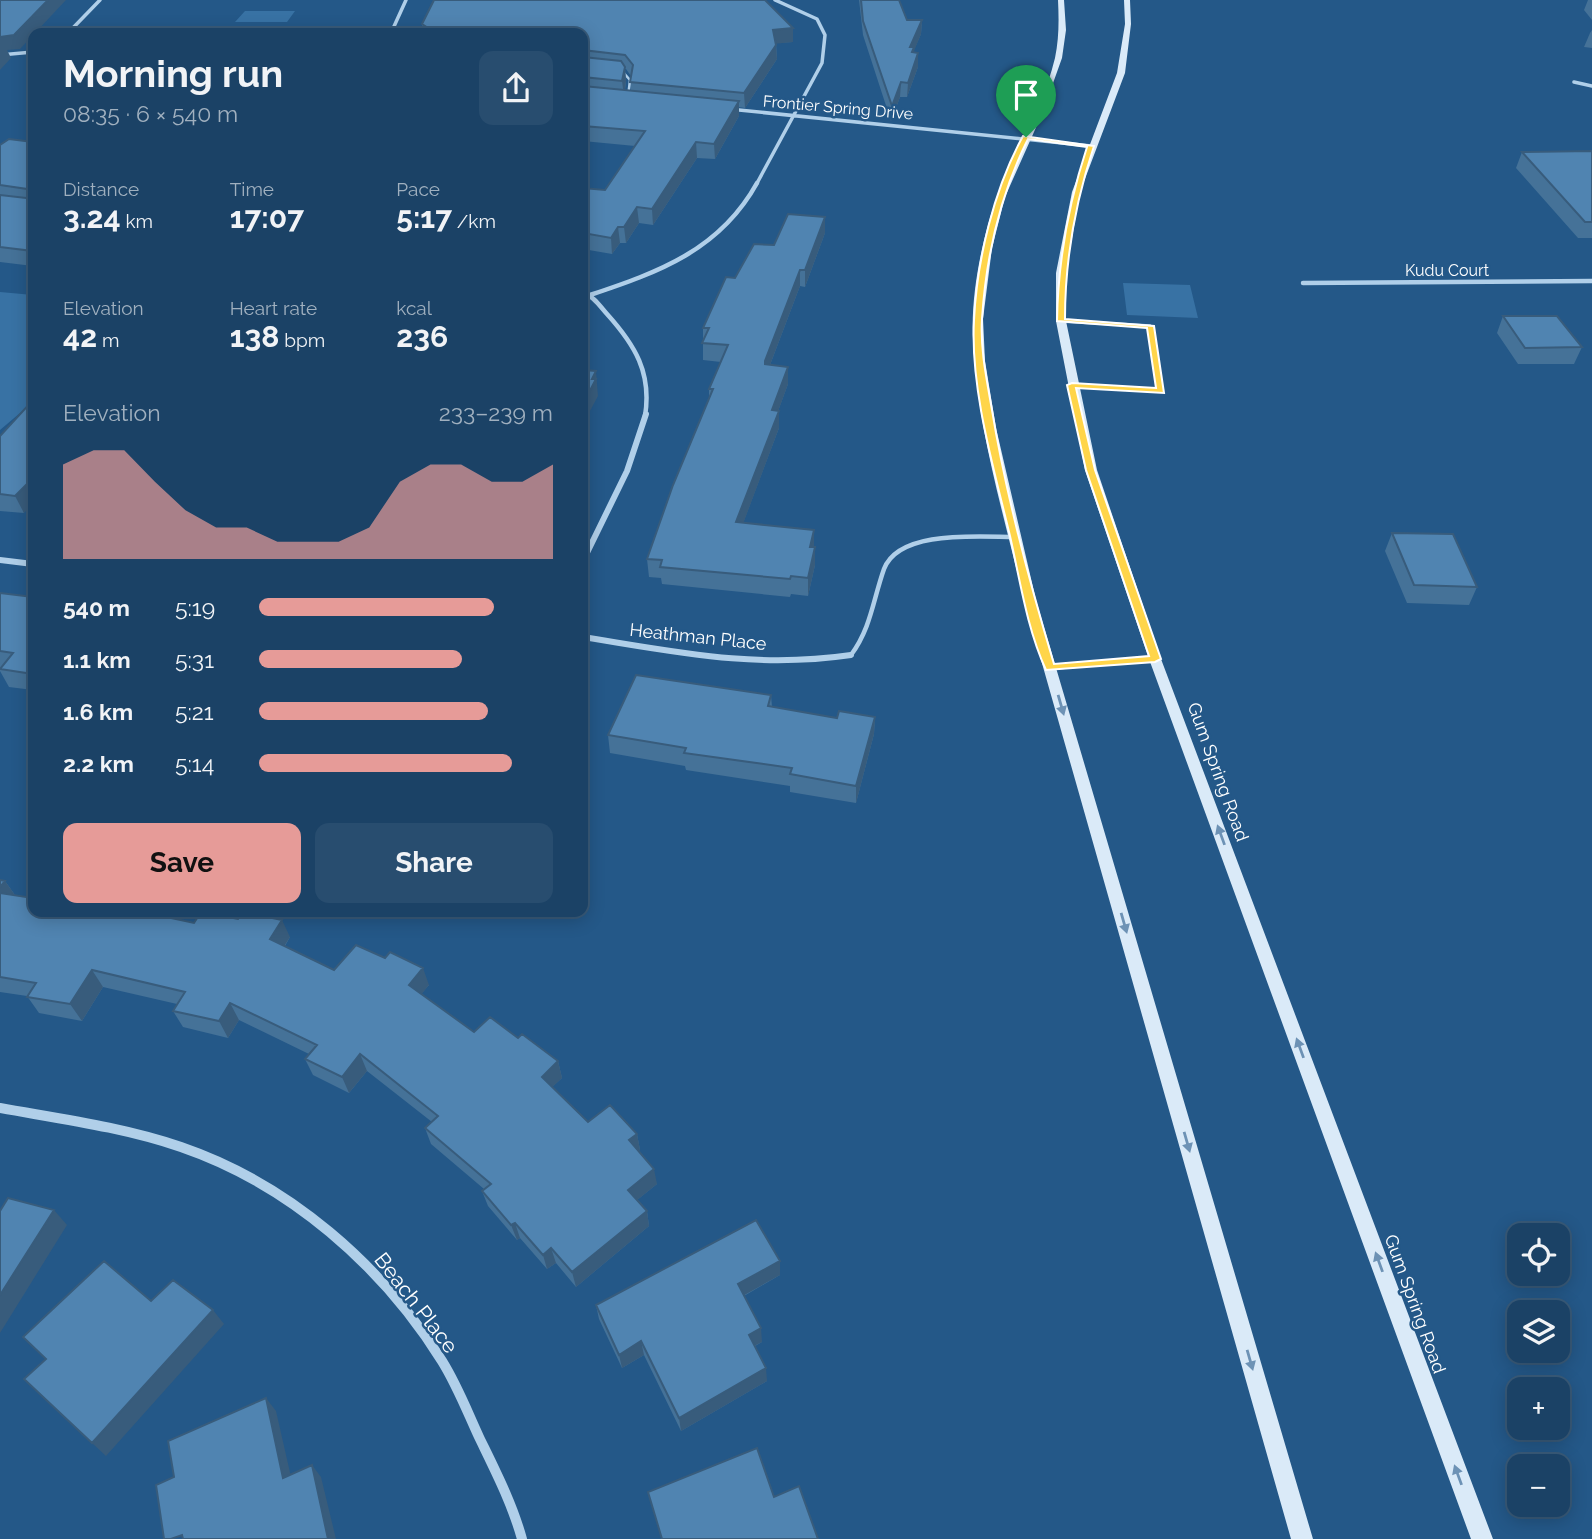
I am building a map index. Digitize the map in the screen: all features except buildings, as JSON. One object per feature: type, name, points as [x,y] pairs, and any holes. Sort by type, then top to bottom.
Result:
[{"type":"main road","points":[[1061,0],[1063,41],[1058,65],[1007,175],[992,224],[978,321],[981,373],[993,445],[1050,668],[1302,1539]]},
{"type":"main road","name":"Gum Spring Road","points":[[1127,0],[1128,24],[1121,73],[1091,146],[1076,192],[1061,272],[1061,321],[1091,470],[1155,659],[1482,1539]]},
{"type":"street","points":[[73,28],[100,0]]},
{"type":"street","points":[[393,28],[406,0]]},
{"type":"street","points":[[588,550],[648,415],[647,379],[636,352],[590,295],[646,276],[692,252],[728,226],[750,195],[822,63],[825,35],[817,19],[775,0]]},
{"type":"street","points":[[0,55],[28,52]]},
{"type":"street","points":[[1574,82],[1592,86]]},
{"type":"street","points":[[616,99],[641,101]]},
{"type":"street","name":"Frontier Spring Drive","points":[[724,108],[1026,137],[1091,146]]},
{"type":"street","name":"Kudu Court","points":[[1303,283],[1592,281]]},
{"type":"street","points":[[0,559],[28,563]]},
{"type":"street","name":"Heathman Place","points":[[588,639],[730,660],[803,662],[851,655]]},
{"type":"street","name":"Beach Place","points":[[0,1108],[135,1135],[205,1156],[264,1185],[314,1219],[371,1270],[435,1351],[487,1452],[522,1539]]},
{"type":"lane","points":[[613,70],[624,72],[630,80],[627,100]]},
{"type":"lane","points":[[1061,321],[1150,326],[1161,391],[1072,385]]},
{"type":"lane","points":[[851,655],[870,628],[885,564],[897,548],[927,541],[1015,537]]},
{"type":"lane","points":[[1050,668],[1155,659]]},
{"type":"shaded area","points":[[245,11],[295,11],[287,22],[235,22]]},
{"type":"shaded area","points":[[1123,283],[1190,285],[1198,318],[1127,315]]},
{"type":"shaded area","points":[[0,292],[28,295],[28,406],[0,430]]},
{"type":"route","points":[[1026,137],[1091,146],[1076,192],[1061,272],[1061,321],[1150,326],[1161,391],[1072,385],[1091,470],[1155,659],[1050,668],[1030,600],[993,445],[981,373],[978,321],[992,224],[1007,175],[1026,137]]}]
